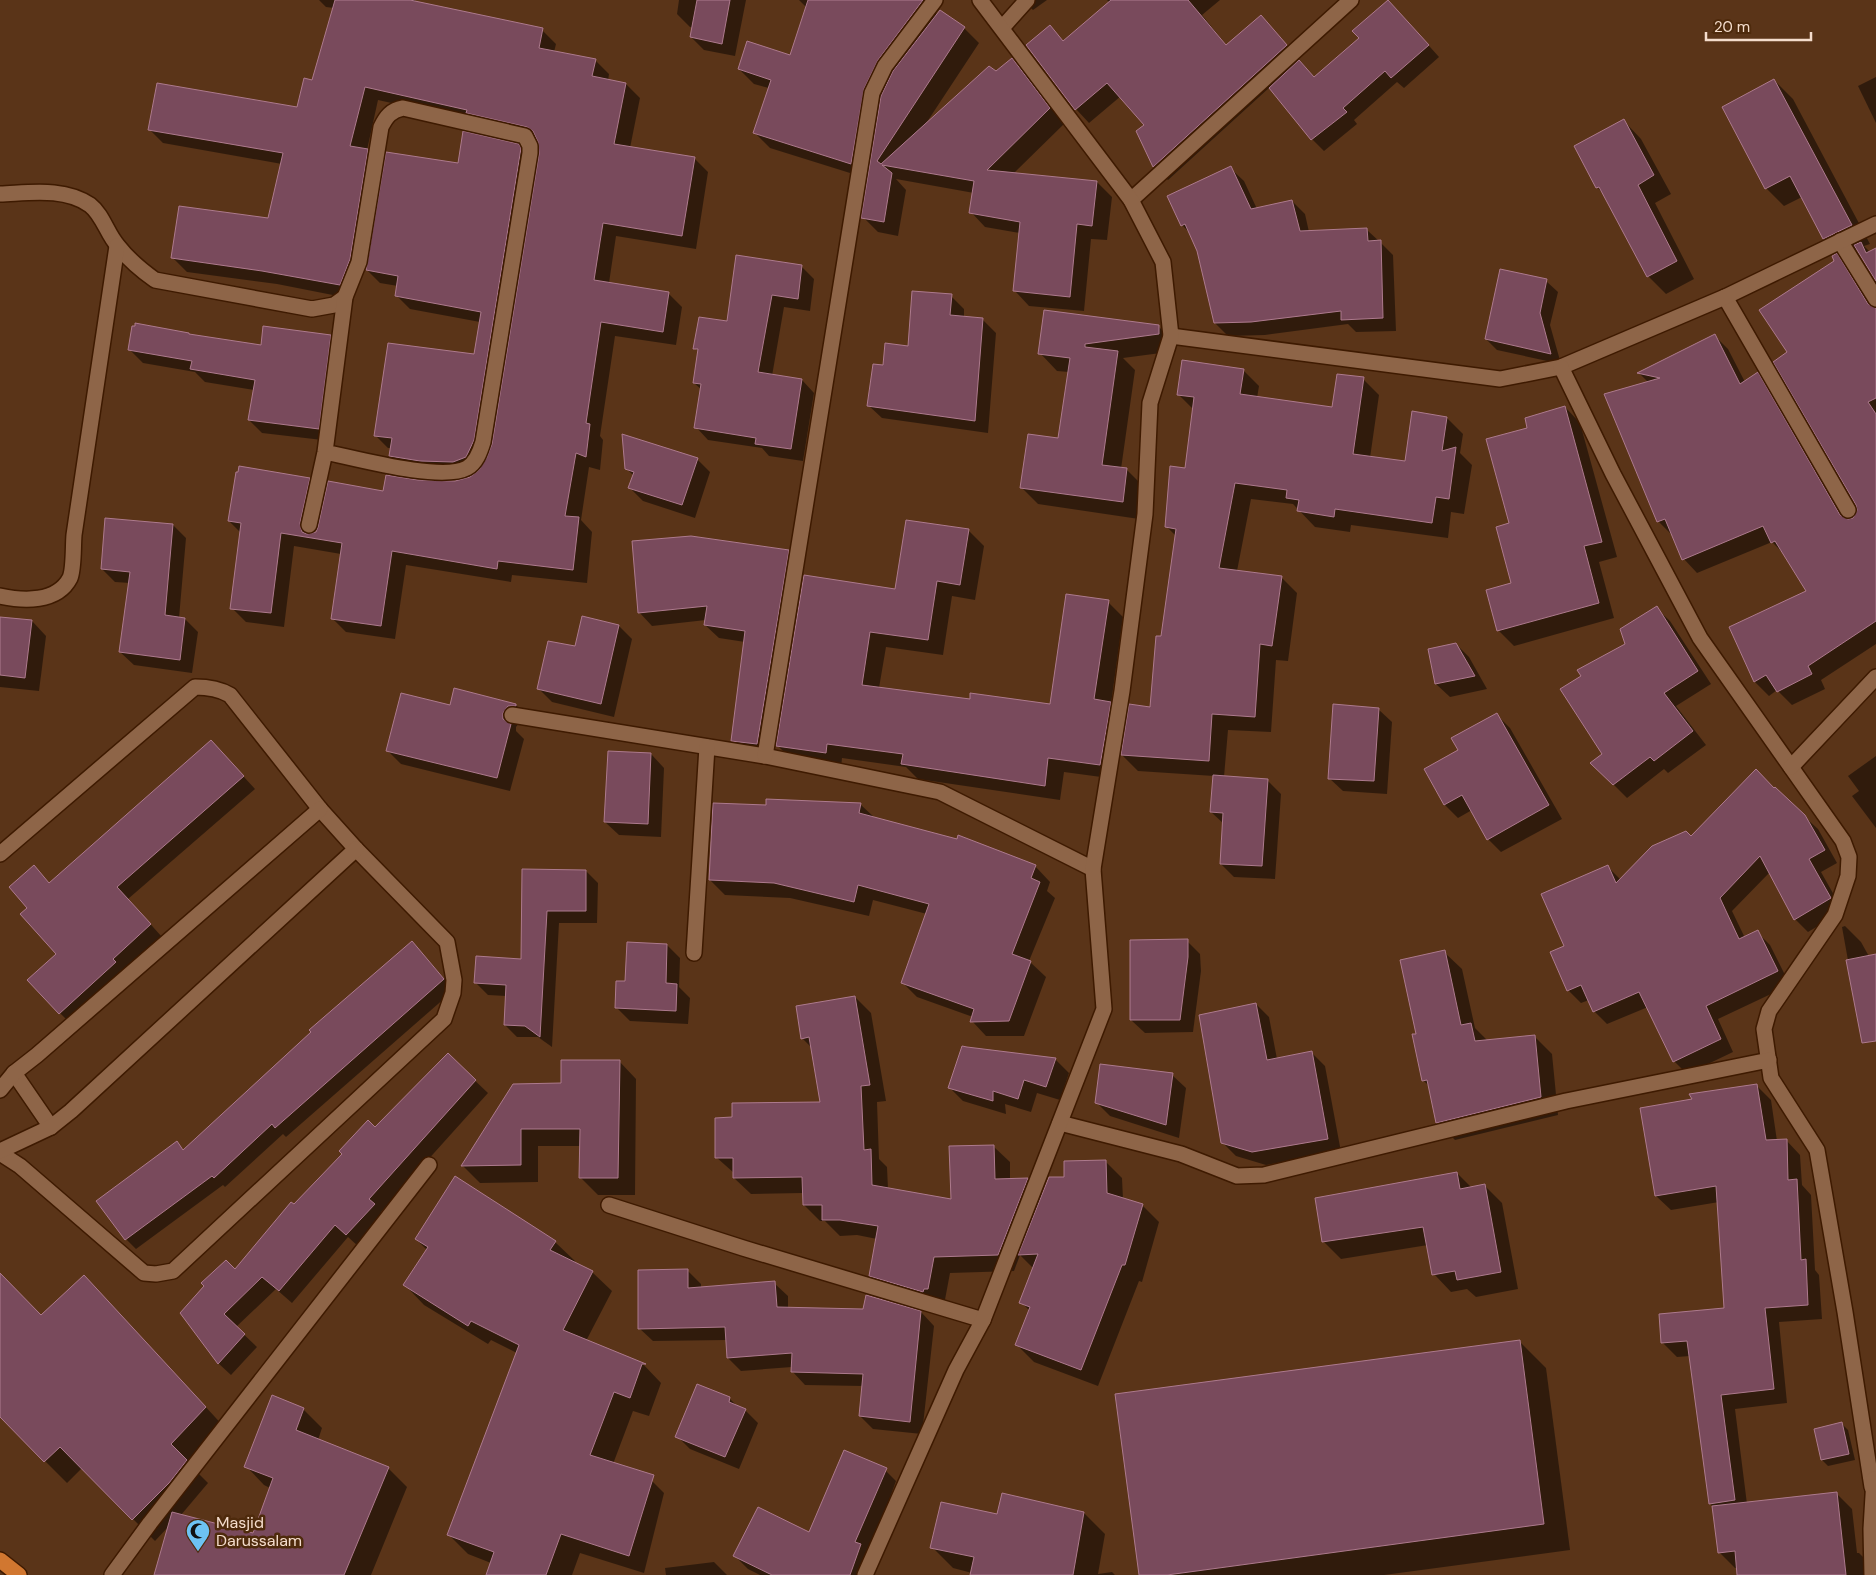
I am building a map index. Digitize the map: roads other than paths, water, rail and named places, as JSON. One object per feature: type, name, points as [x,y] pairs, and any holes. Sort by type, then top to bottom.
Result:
[{"type":"highway","points":[[0,1560],[19,1575]]},
{"type":"street","points":[[765,756],[872,93],[885,66],[935,0]]},
{"type":"street","points":[[865,1575],[956,1370],[983,1320],[1104,1008],[1093,869],[1122,691],[1145,514],[1150,403],[1170,336],[1163,262],[1131,200],[980,0]]},
{"type":"street","points":[[1002,28],[1027,0]]},
{"type":"street","points":[[1131,200],[1351,0]]},
{"type":"street","points":[[310,525],[325,452],[345,297],[359,262],[381,127],[389,114],[396,109],[403,108],[525,136],[530,146],[530,153],[483,442],[479,456],[469,467],[457,472],[432,472],[325,452]]},
{"type":"street","points":[[0,194],[54,193],[90,206],[100,218],[117,246],[154,280],[312,309],[334,305],[345,297]]},
{"type":"street","points":[[1170,336],[1500,379],[1561,367],[1725,297],[1876,224]]},
{"type":"street","points":[[1840,241],[1876,299]]},
{"type":"street","points":[[0,596],[34,600],[52,594],[64,586],[71,576],[74,535],[117,246]]},
{"type":"street","points":[[1725,297],[1848,510]]},
{"type":"street","points":[[1561,367],[1613,474],[1700,638],[1843,841],[1849,857],[1848,876],[1835,915],[1769,1010],[1764,1029],[1771,1078],[1817,1150],[1845,1312],[1872,1487],[1872,1575]]},
{"type":"street","points":[[1791,767],[1876,677]]},
{"type":"street","points":[[0,854],[195,687],[208,687],[230,694],[320,809],[356,850],[447,942],[454,980],[453,993],[444,1019],[173,1271],[156,1274],[144,1273],[20,1166],[0,1152],[51,1127],[356,850]]},
{"type":"street","points":[[512,715],[765,756],[940,792],[1093,869]]},
{"type":"street","points":[[694,953],[707,747]]},
{"type":"street","points":[[0,1090],[14,1073],[320,809]]},
{"type":"street","points":[[1060,1123],[1181,1154],[1238,1176],[1264,1175],[1566,1101],[1769,1060]]},
{"type":"street","points":[[14,1073],[51,1127]]},
{"type":"street","points":[[112,1575],[150,1523],[429,1165]]},
{"type":"street","points":[[610,1205],[743,1248],[983,1320]]},
{"type":"street","points":[[1872,1487],[1876,1469]]},
{"type":"place","name":"Masjid Darussalam","points":[[198,1552]]}]
